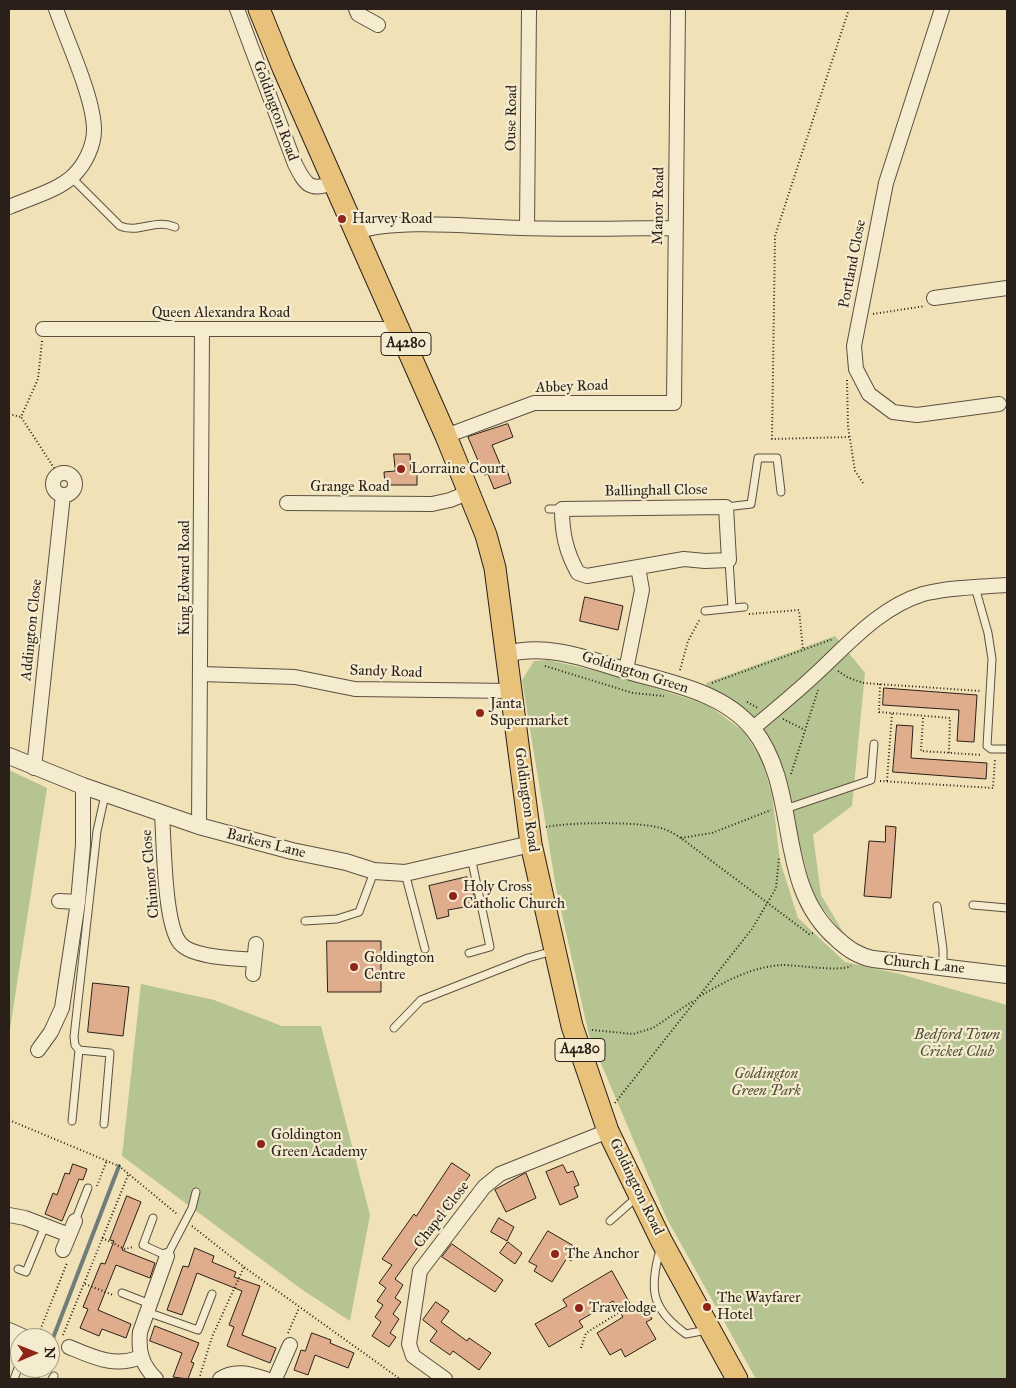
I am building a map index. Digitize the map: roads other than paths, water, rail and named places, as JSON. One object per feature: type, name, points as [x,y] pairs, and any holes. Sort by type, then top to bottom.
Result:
[{"type":"main road","name":"Goldington Road","points":[[259,9],[283,68],[446,436],[486,535],[495,568],[531,844],[572,1026],[606,1125],[662,1242],[737,1379]]},
{"type":"street","points":[[9,207],[57,186],[71,177],[84,161],[91,148],[94,131],[92,111],[56,9]]},
{"type":"street","name":"Goldington Road","points":[[237,9],[303,181],[311,187],[324,187],[334,182]]},
{"type":"street","points":[[356,9],[358,14],[378,25]]},
{"type":"street","name":"Ouse Road","points":[[527,228],[529,9]]},
{"type":"street","name":"Manor Road","points":[[674,403],[674,228],[678,9]]},
{"type":"street","name":"Portland Close","points":[[942,9],[886,183],[854,346],[856,369],[868,394],[892,412],[918,415],[999,404]]},
{"type":"street","points":[[357,232],[371,227],[419,225],[527,228],[674,228]]},
{"type":"street","points":[[934,298],[1007,288]]},
{"type":"street","name":"Queen Alexandra Road","points":[[43,328],[387,329],[398,325]]},
{"type":"street","name":"King Edward Road","points":[[199,826],[202,329]]},
{"type":"street","name":"Abbey Road","points":[[446,436],[534,403],[674,403]]},
{"type":"street","name":"Addington Close","points":[[34,768],[63,495],[55,490],[53,482],[58,474]]},
{"type":"street","name":"Grange Road","points":[[287,503],[432,504],[450,500],[470,492]]},
{"type":"street","name":"Ballinghall Close","points":[[726,507],[729,560],[705,561],[684,559],[587,576],[578,573],[567,554],[555,509],[726,507]]},
{"type":"street","points":[[626,670],[642,590],[638,567]]},
{"type":"street","points":[[752,728],[875,619],[897,605],[924,594],[1007,585]]},
{"type":"street","name":"Goldington Green","points":[[506,654],[525,649],[553,650],[580,655],[710,697],[733,712],[752,728],[768,754],[783,807],[796,874],[808,904],[825,929],[844,946]]},
{"type":"street","name":"Sandy Road","points":[[201,674],[295,677],[355,689],[512,691]]},
{"type":"street","name":"Barkers Lane","points":[[9,756],[34,768],[199,826],[292,851],[346,862],[374,871],[405,873],[531,844]]},
{"type":"street","points":[[38,1050],[51,1032],[62,1008],[78,902],[83,845],[83,786]]},
{"type":"street","name":"Chinnor Close","points":[[162,814],[171,923],[180,944],[200,954],[254,960]]},
{"type":"street","points":[[59,901],[78,902]]},
{"type":"street","points":[[253,974],[256,944]]},
{"type":"street","name":"Church Lane","points":[[844,946],[860,956],[1007,975]]},
{"type":"street","name":"Chapel Close","points":[[445,1379],[413,1356],[409,1344],[420,1270],[484,1187],[500,1174],[606,1125]]},
{"type":"street","points":[[9,1215],[25,1218],[69,1235]]},
{"type":"street","points":[[63,1250],[75,1221]]},
{"type":"street","points":[[156,1379],[146,1368],[140,1357],[140,1332],[167,1256]]},
{"type":"street","points":[[275,1379],[290,1345]]},
{"type":"street","points":[[63,1349],[106,1361],[129,1362],[140,1357]]},
{"type":"street","points":[[220,1379],[236,1373],[247,1373],[266,1379]]},
{"type":"lane","points":[[71,177],[120,226],[127,229],[136,229],[161,222],[175,226]]},
{"type":"lane","points":[[726,507],[751,504],[758,458],[777,458],[781,492]]},
{"type":"lane","name":"Ballinghall Close","points":[[729,560],[732,608]]},
{"type":"lane","points":[[975,588],[988,632],[992,659],[987,746],[993,749],[1007,749]]},
{"type":"lane","points":[[705,611],[744,607]]},
{"type":"lane","points":[[783,807],[871,780],[874,744]]},
{"type":"lane","points":[[72,1121],[79,1050],[75,1045],[74,1037],[82,956],[97,832],[106,794]]},
{"type":"lane","points":[[470,953],[490,947],[471,857]]},
{"type":"lane","points":[[305,921],[344,918],[360,912],[374,871]]},
{"type":"lane","points":[[405,873],[425,949]]},
{"type":"lane","points":[[973,905],[1007,908]]},
{"type":"lane","points":[[937,906],[943,949],[943,967]]},
{"type":"lane","points":[[394,1028],[421,1000],[528,958],[554,950]]},
{"type":"lane","points":[[79,1050],[110,1053],[104,1124]]},
{"type":"lane","points":[[75,1221],[88,1188]]},
{"type":"lane","points":[[153,1218],[143,1246],[167,1256],[192,1208],[196,1192]]},
{"type":"lane","points":[[610,1221],[639,1195]]},
{"type":"lane","points":[[18,1269],[26,1272],[45,1226]]},
{"type":"lane","points":[[662,1242],[653,1274],[654,1295],[668,1322],[686,1334],[710,1329]]},
{"type":"lane","points":[[122,1293],[148,1308],[198,1330],[212,1294]]},
{"type":"waterway","points":[[57,1328],[119,1166]]},
{"type":"place","name":"Harvey Road","points":[[342,219]]},
{"type":"place","name":"Lorraine Court","points":[[401,469]]},
{"type":"place","name":"Janta Supermarket","points":[[480,713]]},
{"type":"place","name":"Holy Cross Catholic Church","points":[[453,896]]},
{"type":"place","name":"Goldington Centre","points":[[354,967]]},
{"type":"place","name":"Goldington Green Academy","points":[[261,1144]]},
{"type":"place","name":"The Anchor","points":[[555,1254]]},
{"type":"place","name":"The Wayfarer Hotel","points":[[707,1307]]},
{"type":"place","name":"Travelodge","points":[[579,1308]]},
{"type":"park label","name":"Bedford Town Cricket Club","points":[[957,1044]]},
{"type":"park label","name":"Goldington Green Park","points":[[766,1082]]}]
